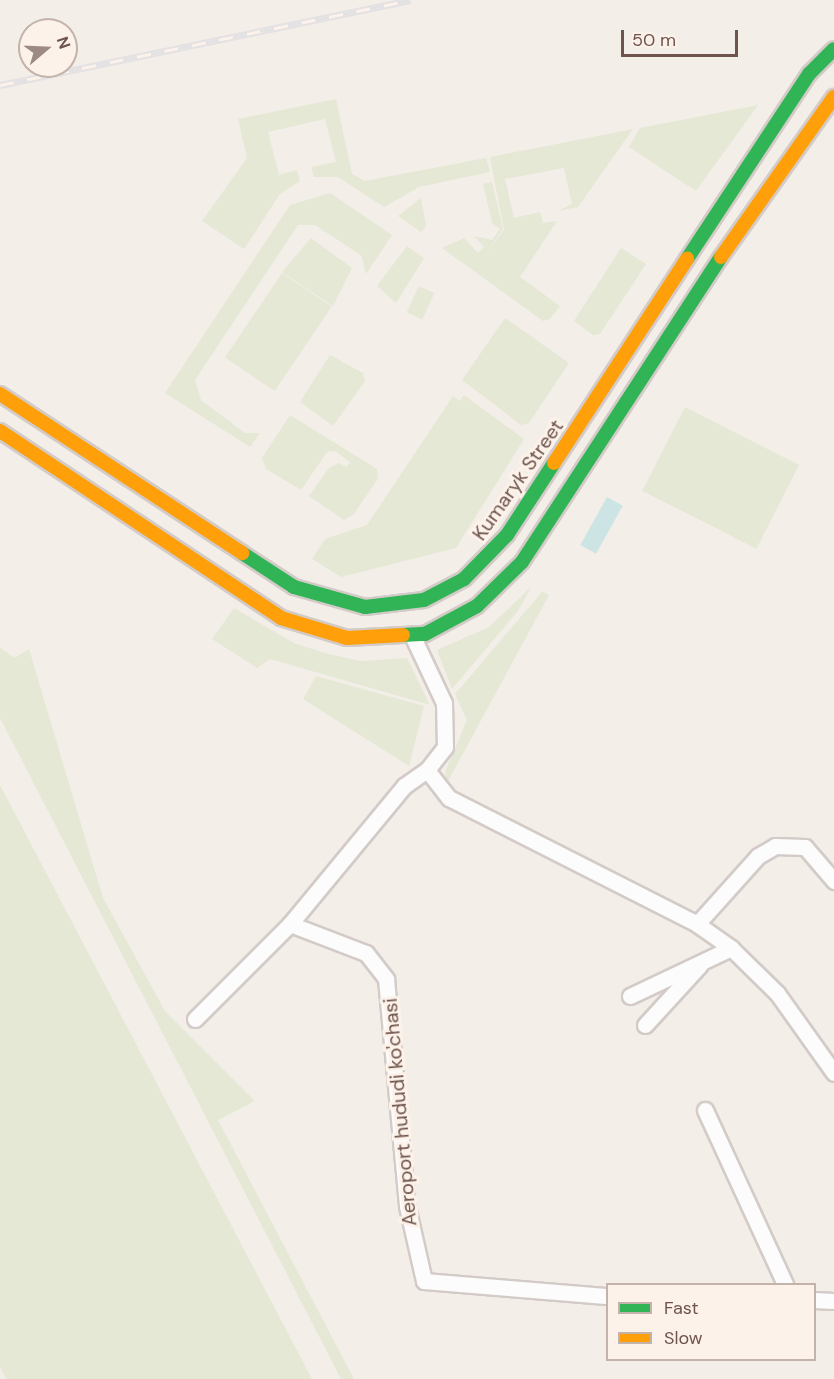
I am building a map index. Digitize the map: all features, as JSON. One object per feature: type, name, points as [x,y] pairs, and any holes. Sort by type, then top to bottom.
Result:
[{"type":"main road","name":"Kumaryk Street","points":[[0,394],[89,455],[294,587],[349,605],[394,607],[451,587],[487,559],[609,380],[809,74],[834,49]]},
{"type":"main road","points":[[0,431],[297,626],[347,638],[413,637],[461,616],[509,577],[777,172],[834,97]]},
{"type":"main road","points":[[609,380],[631,394]]},
{"type":"main road","points":[[72,480],[89,455]]},
{"type":"street","points":[[195,1019],[290,924],[404,786],[428,770],[445,747],[447,723],[444,703],[413,637]]},
{"type":"street","points":[[428,770],[449,798],[697,924],[731,948],[777,993],[834,1072]]},
{"type":"street","points":[[697,924],[758,856],[775,846],[805,847],[834,881]]},
{"type":"street","name":"Aeroport hududi ko'chasi","points":[[290,924],[366,952],[386,979],[407,1206],[424,1281],[606,1296]]},
{"type":"street","points":[[630,996],[731,948]]},
{"type":"street","points":[[645,1025],[700,964]]},
{"type":"street","points":[[705,1110],[785,1283]]},
{"type":"street","points":[[816,1300],[834,1301]]},
{"type":"green space","points":[[336,99],[352,174],[365,181],[486,158],[490,172],[419,187],[384,207],[338,177],[314,177],[311,167],[336,162],[325,119],[268,132],[279,175],[297,170],[300,181],[280,194],[244,249],[202,221],[247,158],[238,119]]},
{"type":"green space","points":[[758,105],[696,191],[629,147],[640,128]]},
{"type":"green space","points":[[633,129],[578,207],[558,211],[572,204],[564,168],[505,179],[514,218],[540,212],[543,223],[557,221],[520,277],[560,306],[550,319],[543,321],[442,248],[464,238],[478,253],[484,247],[474,236],[492,240],[500,229],[492,223],[483,184],[492,182],[503,229],[486,253],[504,230],[490,157]]},
{"type":"green space","points":[[330,193],[392,235],[366,274],[362,256],[315,225],[298,225],[195,380],[201,400],[245,433],[260,433],[250,447],[165,393],[290,205]]},
{"type":"green space","points":[[421,198],[426,226],[421,232],[398,216]]},
{"type":"green space","points":[[311,238],[352,268],[333,306],[282,272]]},
{"type":"green space","points":[[407,246],[424,258],[396,303],[377,286]]},
{"type":"green space","points":[[621,248],[646,264],[600,334],[593,335],[574,321]]},
{"type":"green space","points":[[282,273],[332,307],[275,391],[225,358]]},
{"type":"green space","points":[[419,286],[434,293],[422,319],[407,312]]},
{"type":"green space","points":[[505,318],[569,363],[529,423],[521,425],[462,380]]},
{"type":"green space","points":[[330,355],[363,373],[365,381],[333,426],[300,402]]},
{"type":"green space","points":[[464,395],[524,439],[456,548],[341,577],[312,559],[325,539],[367,525],[453,396],[460,401]]},
{"type":"green space","points":[[685,407],[799,465],[756,549],[642,491]]},
{"type":"green space","points":[[290,415],[377,469],[378,479],[353,515],[344,520],[309,496],[329,468],[339,463],[347,467],[350,462],[335,451],[327,452],[301,490],[266,469],[262,458]]},
{"type":"green space","points":[[532,586],[518,611],[452,689],[437,650],[489,627]]},
{"type":"green space","points":[[542,592],[549,595],[447,783],[445,772],[467,720],[455,694]]},
{"type":"green space","points":[[234,608],[294,643],[328,654],[361,661],[407,658],[430,705],[270,659],[257,668],[212,639]]},
{"type":"green space","points":[[0,647],[14,658],[29,649],[103,898],[165,1011],[255,1101],[218,1120],[354,1379],[341,1379],[0,718]]},
{"type":"green space","points":[[316,676],[424,706],[409,766],[303,699]]},
{"type":"green space","points":[[0,785],[312,1379],[6,1379],[0,1367]]},
{"type":"water","points":[[607,497],[623,506],[596,554],[580,545]]},
{"type":"railway","points":[[0,85],[410,0]]},
{"type":"traffic: fast","points":[[687,259],[809,74],[834,49]]},
{"type":"traffic: fast","points":[[403,635],[425,634],[477,606],[522,562],[721,257]]},
{"type":"traffic: fast","points":[[242,553],[294,587],[365,607],[424,600],[464,579],[507,535],[554,463]]},
{"type":"traffic: slow","points":[[721,257],[834,97]]},
{"type":"traffic: slow","points":[[554,463],[687,259]]},
{"type":"traffic: slow","points":[[0,394],[242,553]]},
{"type":"traffic: slow","points":[[0,431],[281,618],[347,638],[403,635]]}]
